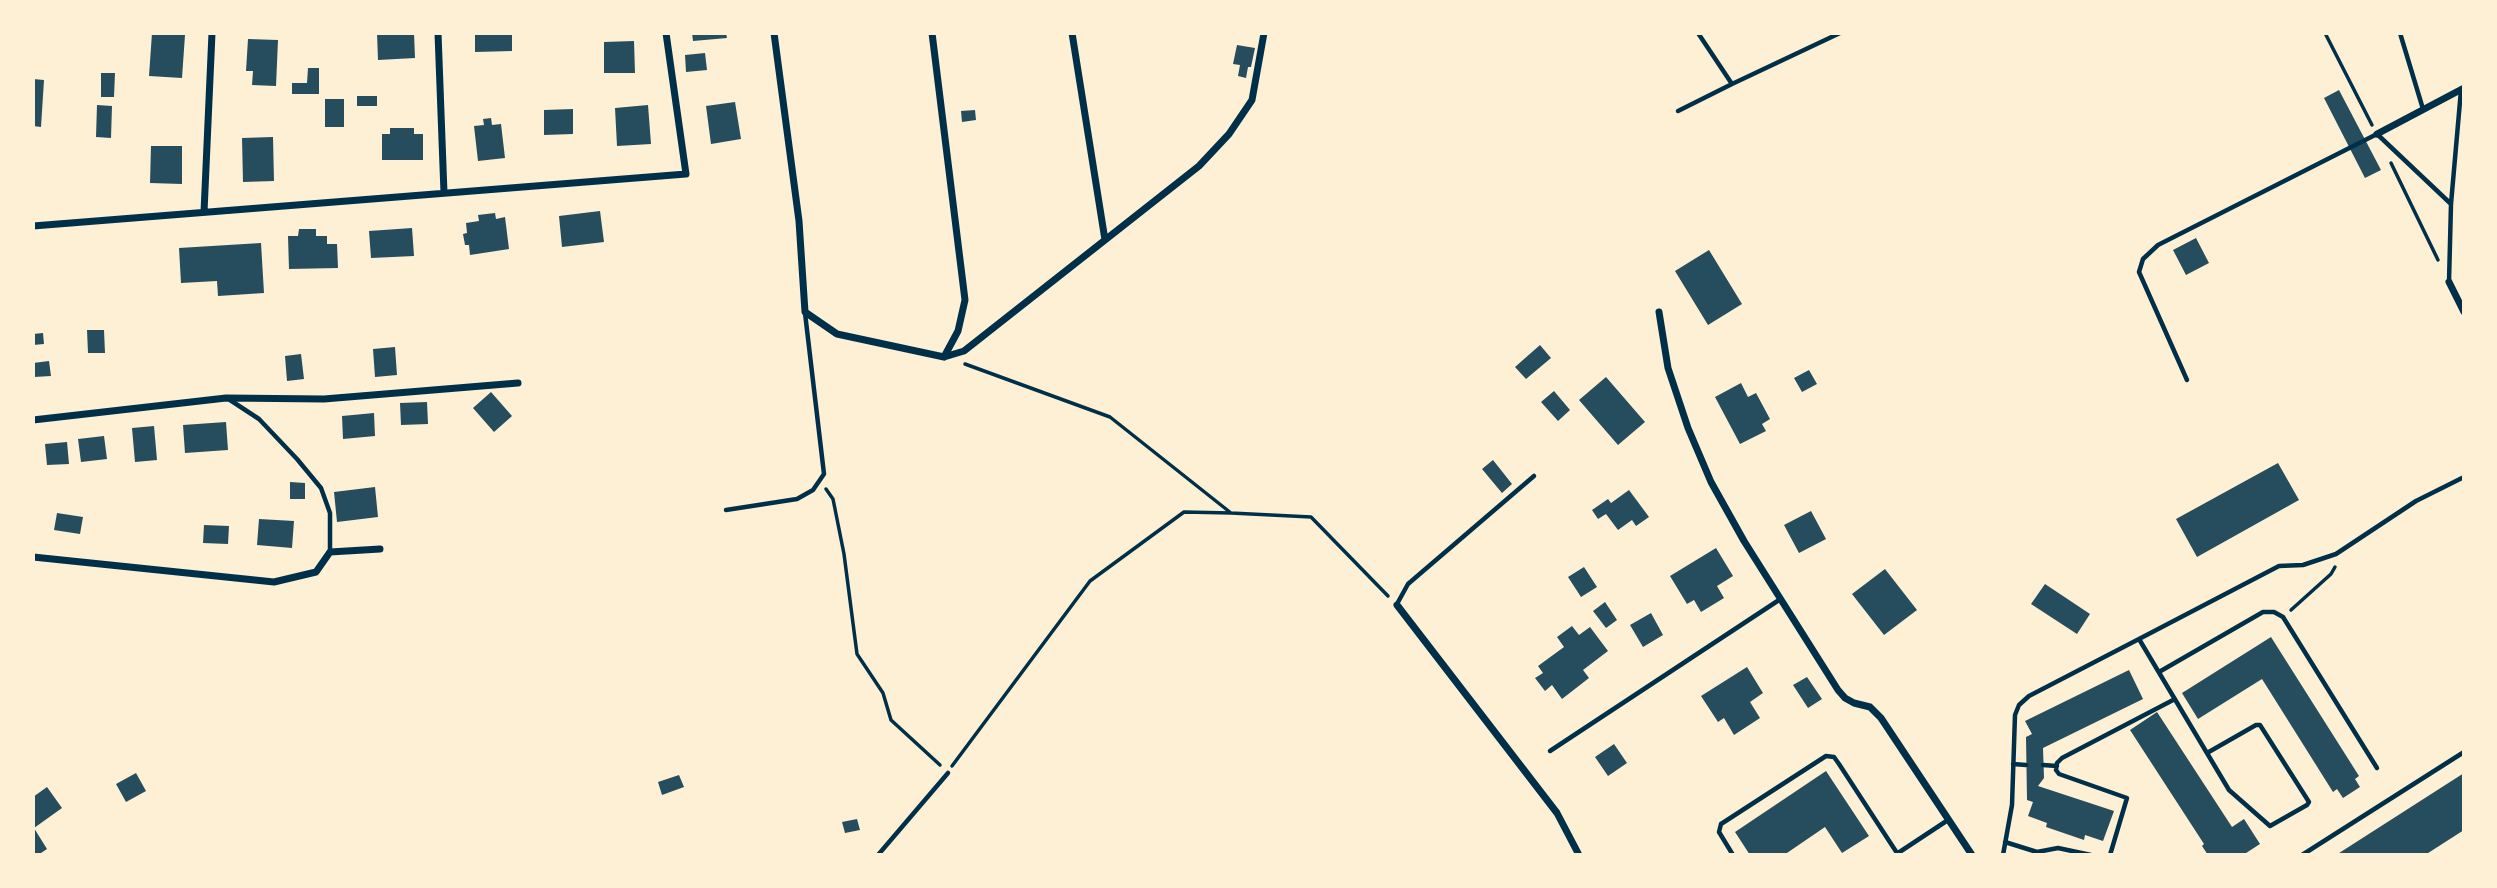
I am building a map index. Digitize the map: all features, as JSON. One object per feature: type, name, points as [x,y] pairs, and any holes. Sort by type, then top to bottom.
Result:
[{"type":"street","points":[[204,212],[212,33]]},
{"type":"street","points":[[438,33],[444,193]]},
{"type":"street","points":[[33,226],[686,174],[666,33]]},
{"type":"street","points":[[774,33],[799,221],[805,312],[837,334],[944,357],[964,351],[1199,166],[1229,134],[1252,100],[1264,33]]},
{"type":"street","points":[[932,33],[965,300],[958,331],[944,357]]},
{"type":"street","points":[[1072,33],[1105,240]]},
{"type":"street","points":[[2376,134],[2463,88]]},
{"type":"street","points":[[2449,282],[2464,312]]},
{"type":"street","points":[[1659,312],[1668,368],[1688,428],[1711,482],[1779,600],[1838,690],[1845,698],[1870,707],[1881,718],[1972,855]]},
{"type":"street","points":[[33,421],[226,398],[324,399],[518,383]]},
{"type":"street","points":[[33,557],[274,582],[316,572],[330,552],[380,549]]},
{"type":"street","points":[[1397,605],[1557,813],[1580,855]]},
{"type":"lane","points":[[1698,33],[1732,85]]},
{"type":"lane","points":[[1678,111],[1840,33]]},
{"type":"lane","points":[[2400,33],[2423,109]]},
{"type":"lane","points":[[2449,282],[2451,204],[2463,88]]},
{"type":"lane","points":[[2187,380],[2139,272],[2143,259],[2158,246],[2376,134],[2451,204]]},
{"type":"lane","points":[[726,510],[797,499],[813,490],[821,481],[825,466],[805,312]]},
{"type":"lane","points":[[226,398],[260,418],[321,488],[330,513],[330,552]]},
{"type":"lane","points":[[1397,605],[1408,584],[1534,476]]},
{"type":"lane","points":[[2003,855],[2012,805],[2015,715],[2029,696],[2279,566],[2303,565],[2336,554],[2416,501],[2464,477]]},
{"type":"lane","points":[[1550,751],[1779,600]]},
{"type":"lane","points":[[2159,673],[2263,612],[2274,612],[2283,617],[2377,768]]},
{"type":"lane","points":[[2139,639],[2229,790],[2267,824],[2274,825],[2309,802],[2260,725],[2207,753]]},
{"type":"lane","points":[[2110,855],[2127,798],[2059,774],[2057,766],[2062,758],[2175,699]]},
{"type":"lane","points":[[2302,855],[2464,752]]},
{"type":"lane","points":[[1733,855],[1719,832],[1721,824],[1826,755],[1834,757],[1839,764],[1896,854],[1949,819]]},
{"type":"lane","points":[[2013,764],[2026,765]]},
{"type":"lane","points":[[2043,765],[2057,766]]},
{"type":"lane","points":[[878,855],[948,772]]},
{"type":"lane","points":[[2005,842],[2037,852],[2058,849],[2091,855]]},
{"type":"path","points":[[944,357],[1110,416],[1231,513]]},
{"type":"path","points":[[821,481],[833,499],[844,554],[857,654],[883,693],[891,720],[948,772],[1090,581],[1184,512],[1311,517],[1397,605]]},
{"type":"path","points":[[2283,617],[2331,574],[2336,564],[2336,554]]},
{"type":"building","points":[[152,33],[185,35],[182,78],[149,76]]},
{"type":"building","points":[[377,33],[414,33],[415,58],[378,60]]},
{"type":"building","points":[[475,33],[512,33],[512,51],[475,52]]},
{"type":"building","points":[[692,33],[726,33],[727,38],[693,41]]},
{"type":"building","points":[[248,39],[278,40],[276,86],[252,85],[253,71],[246,71]]},
{"type":"building","points":[[634,41],[635,73],[604,73],[604,42]]},
{"type":"building","points":[[1237,45],[1255,48],[1246,78],[1238,76],[1240,65],[1233,64]]},
{"type":"building","points":[[705,53],[707,70],[686,72],[685,55]]},
{"type":"building","points":[[308,68],[319,68],[319,94],[292,94],[292,83],[307,83]]},
{"type":"building","points":[[101,73],[115,73],[114,97],[101,97]]},
{"type":"building","points":[[33,79],[44,80],[41,127],[33,126]]},
{"type":"building","points":[[2339,90],[2381,170],[2365,178],[2324,98]]},
{"type":"building","points":[[357,96],[377,96],[377,106],[357,106]]},
{"type":"building","points":[[325,99],[344,99],[344,127],[325,127]]},
{"type":"building","points":[[735,102],[741,139],[711,144],[706,106]]},
{"type":"building","points":[[97,105],[112,106],[111,138],[96,137]]},
{"type":"building","points":[[648,105],[651,144],[617,146],[615,108]]},
{"type":"building","points":[[573,109],[573,134],[544,135],[544,110]]},
{"type":"building","points":[[975,110],[976,120],[962,122],[961,111]]},
{"type":"building","points":[[491,118],[492,125],[501,124],[505,158],[478,161],[474,126],[484,125],[483,119]]},
{"type":"building","points":[[390,128],[414,128],[414,134],[423,134],[423,160],[382,160],[382,134],[390,134]]},
{"type":"building","points":[[273,137],[274,181],[243,182],[242,138]]},
{"type":"building","points":[[151,146],[182,146],[182,184],[150,183]]},
{"type":"building","points":[[600,211],[604,242],[562,247],[559,216]]},
{"type":"building","points":[[495,213],[496,219],[505,217],[509,249],[470,255],[469,245],[465,245],[463,234],[467,233],[466,223],[479,221],[478,215]]},
{"type":"building","points":[[412,228],[414,256],[371,258],[369,231]]},
{"type":"building","points":[[299,229],[316,229],[316,236],[327,236],[327,244],[337,244],[338,268],[289,269],[288,236],[298,236]]},
{"type":"building","points":[[2196,238],[2209,263],[2186,275],[2173,250]]},
{"type":"building","points":[[261,243],[264,293],[218,296],[217,281],[181,283],[179,248]]},
{"type":"building","points":[[1709,250],[1742,304],[1708,325],[1675,271]]},
{"type":"building","points":[[87,330],[104,330],[105,353],[88,353]]},
{"type":"building","points":[[43,333],[44,344],[33,345],[33,334]]},
{"type":"building","points":[[1540,345],[1551,358],[1526,379],[1515,367]]},
{"type":"building","points":[[395,347],[397,375],[375,377],[373,349]]},
{"type":"building","points":[[301,354],[304,379],[287,381],[285,356]]},
{"type":"building","points":[[49,361],[51,376],[34,377],[33,363]]},
{"type":"building","points":[[1809,370],[1817,384],[1802,392],[1794,378]]},
{"type":"building","points":[[1606,377],[1645,422],[1618,445],[1579,400]]},
{"type":"building","points":[[1741,383],[1748,397],[1756,393],[1770,419],[1762,424],[1766,431],[1740,444],[1715,397]]},
{"type":"building","points":[[1554,391],[1570,410],[1558,421],[1541,402]]},
{"type":"building","points":[[491,392],[512,416],[494,432],[473,408]]},
{"type":"building","points":[[427,402],[428,424],[401,425],[400,403]]},
{"type":"building","points":[[374,413],[375,436],[343,439],[342,416]]},
{"type":"building","points":[[226,422],[228,450],[185,453],[183,425]]},
{"type":"building","points":[[154,426],[157,460],[135,462],[132,428]]},
{"type":"building","points":[[104,436],[107,459],[81,462],[78,439]]},
{"type":"building","points":[[67,442],[69,464],[47,465],[45,444]]},
{"type":"building","points":[[1493,460],[1512,484],[1502,493],[1482,469]]},
{"type":"building","points":[[2278,463],[2299,500],[2197,557],[2176,519]]},
{"type":"building","points":[[290,482],[305,483],[305,499],[290,499]]},
{"type":"building","points":[[375,487],[378,517],[337,522],[334,492]]},
{"type":"building","points":[[1629,490],[1649,517],[1636,526],[1632,520],[1618,530],[1606,514],[1598,519],[1592,510],[1608,499],[1611,503]]},
{"type":"building","points":[[1811,511],[1826,539],[1799,553],[1784,525]]},
{"type":"building","points":[[57,513],[83,517],[80,534],[54,530]]},
{"type":"building","points":[[259,519],[294,521],[292,548],[257,545]]},
{"type":"building","points":[[204,525],[229,526],[228,544],[203,543]]},
{"type":"building","points":[[1716,548],[1733,576],[1717,586],[1724,598],[1701,612],[1694,600],[1687,604],[1670,576]]},
{"type":"building","points":[[1584,567],[1597,587],[1581,597],[1568,577]]},
{"type":"building","points":[[1885,569],[1917,610],[1884,635],[1852,594]]},
{"type":"building","points":[[2045,584],[2090,614],[2077,634],[2031,604]]},
{"type":"building","points":[[1605,602],[1617,620],[1606,628],[1593,611]]},
{"type":"building","points":[[1651,613],[1663,635],[1643,647],[1630,625]]},
{"type":"building","points":[[1572,626],[1579,635],[1590,627],[1608,651],[1583,670],[1589,678],[1562,699],[1552,685],[1545,691],[1535,678],[1543,673],[1538,666],[1564,647],[1557,637]]},
{"type":"building","points":[[2271,637],[2359,776],[2355,779],[2360,787],[2343,798],[2337,789],[2333,792],[2262,679],[2198,719],[2182,693]]},
{"type":"building","points":[[1747,667],[1763,693],[1750,702],[1760,718],[1734,735],[1724,718],[1718,722],[1701,696]]},
{"type":"building","points":[[2129,670],[2143,699],[2043,748],[2044,778],[2038,786],[2114,811],[2103,841],[2085,835],[2084,840],[2046,827],[2047,823],[2028,816],[2033,802],[2027,800],[2026,737],[2032,734],[2025,721]]},
{"type":"building","points":[[1807,677],[1822,699],[1808,708],[1793,685]]},
{"type":"building","points":[[2157,712],[2232,827],[2244,819],[2260,844],[2243,855],[2208,855],[2202,846],[2204,844],[2130,730]]},
{"type":"building","points":[[1614,744],[1627,763],[1608,776],[1595,757]]},
{"type":"building","points":[[1826,771],[1869,836],[1842,853],[1825,827],[1784,855],[1750,855],[1735,832]]},
{"type":"building","points":[[136,773],[146,791],[126,802],[116,784]]},
{"type":"building","points":[[2464,773],[2464,830],[2425,855],[2336,855]]},
{"type":"building","points":[[679,775],[684,787],[662,795],[658,782]]},
{"type":"building","points":[[47,787],[62,808],[34,828],[47,849],[33,855],[33,797]]},
{"type":"building","points":[[857,819],[860,830],[845,833],[842,822]]}]
